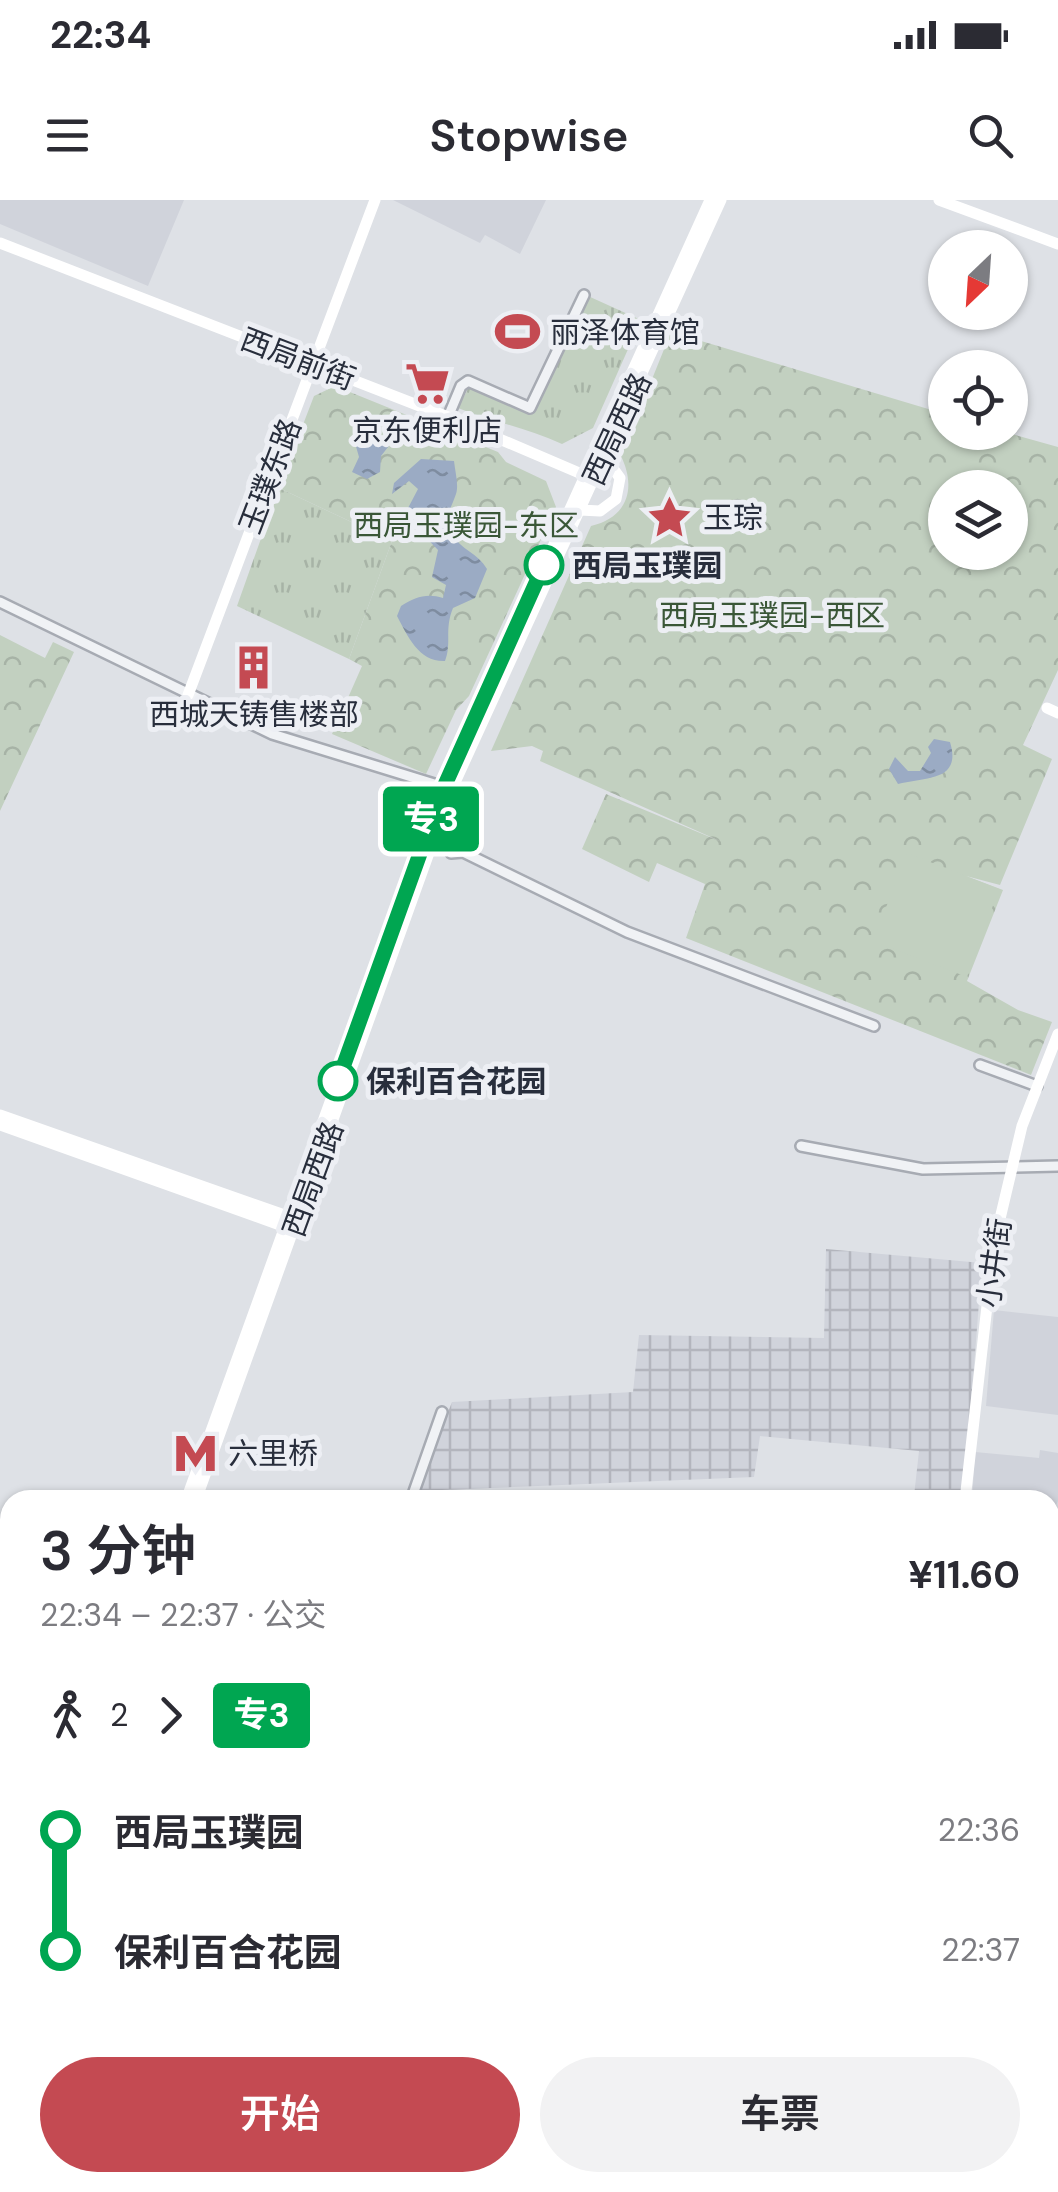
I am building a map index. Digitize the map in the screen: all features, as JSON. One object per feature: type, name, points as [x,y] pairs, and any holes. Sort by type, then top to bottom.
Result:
[{"type":"street","name":"玉璞东路","points":[[188,695],[375,200]]},
{"type":"street","name":"西局西路","points":[[199,1490],[444,787],[589,477],[710,200]]},
{"type":"street","name":"西局西路","points":[[190,1490],[452,790],[580,510],[589,477],[604,456],[721,200]]},
{"type":"street","points":[[939,200],[1058,244]]},
{"type":"street","name":"西局前街","points":[[0,243],[448,417],[589,477]]},
{"type":"street","points":[[448,417],[461,386],[468,381],[530,408],[584,296]]},
{"type":"street","points":[[580,510],[600,511],[616,499],[620,478],[604,456]]},
{"type":"street","points":[[0,602],[272,734],[444,787]]},
{"type":"street","points":[[451,853],[462,852],[627,932],[874,1026]]},
{"type":"street","name":"小井街","points":[[966,1490],[994,1244],[1010,1165],[1058,1034]]},
{"type":"street","points":[[980,1065],[1037,1086]]},
{"type":"street","points":[[0,1115],[292,1224]]},
{"type":"street","points":[[0,1125],[292,1224]]},
{"type":"street","points":[[801,1146],[923,1168],[1058,1166]]},
{"type":"street","points":[[415,1490],[442,1412]]},
{"type":"shaded area","points":[[0,200],[184,200],[148,286],[0,224]]},
{"type":"shaded area","points":[[393,200],[546,200],[520,254],[485,235],[480,243]]},
{"type":"shaded area","points":[[826,1249],[982,1263],[965,1490],[915,1490],[919,1451],[760,1436],[754,1477],[417,1490],[452,1402],[633,1392],[639,1335],[824,1338]]},
{"type":"shaded area","points":[[994,1310],[1058,1317],[1058,1415],[986,1406]]},
{"type":"shaded area","points":[[1040,1450],[1058,1453],[1058,1490],[973,1490],[975,1452],[1039,1458]]},
{"type":"green space","points":[[588,296],[641,320],[593,428],[562,444],[458,408],[470,385],[532,412]]},
{"type":"green space","name":"西局玉璞园-西区","points":[[671,332],[928,409],[928,450],[1028,450],[1028,439],[1058,447],[1058,670],[1023,745],[1052,759],[1000,885],[966,876],[1003,890],[967,981],[1018,1010],[1052,1022],[1031,1075],[686,938],[705,884],[657,863],[649,882],[582,849],[606,794],[722,842],[540,761],[543,751],[532,746],[491,751],[591,526],[614,516],[626,499],[626,468],[621,456]]},
{"type":"green space","name":"西局玉璞园-东区","points":[[335,386],[498,452],[506,462],[546,481],[556,507],[469,696],[456,710],[426,774],[332,734],[362,666],[349,659],[392,541],[279,488],[296,444],[302,443],[299,435],[314,396]]},
{"type":"green space","points":[[279,488],[392,541],[349,659],[237,606]]},
{"type":"green space","points":[[0,635],[45,658],[53,642],[74,652],[0,811]]},
{"type":"green space","points":[[907,853],[999,889],[967,977],[873,941]]},
{"type":"water","points":[[367,434],[391,437],[392,442],[381,456],[380,472],[367,479],[352,472],[359,457],[355,443]]},
{"type":"water","points":[[421,459],[454,461],[457,486],[449,528],[487,569],[475,598],[453,608],[445,661],[421,653],[397,616],[401,606],[416,598],[443,598],[446,585],[432,577],[438,550],[411,522],[407,510],[418,489],[409,481],[392,494],[394,483]]},
{"type":"water","points":[[934,739],[950,742],[951,764],[946,771],[898,784],[889,769],[895,757],[908,771],[920,771]]},
{"type":"bus line","name":"专3","points":[[338,1081],[424,837],[544,565]]},
{"type":"place","name":"丽泽体育馆","points":[[517,332]]},
{"type":"place","name":"京东便利店","points":[[427,383]]},
{"type":"place","name":"玉琮","points":[[670,517]]},
{"type":"place","name":"西局玉璞园","points":[[544,565]]},
{"type":"place","name":"西城天铸售楼部","points":[[254,667]]},
{"type":"place","name":"保利百合花园","points":[[338,1081]]},
{"type":"place","name":"六里桥","points":[[195,1453]]}]
